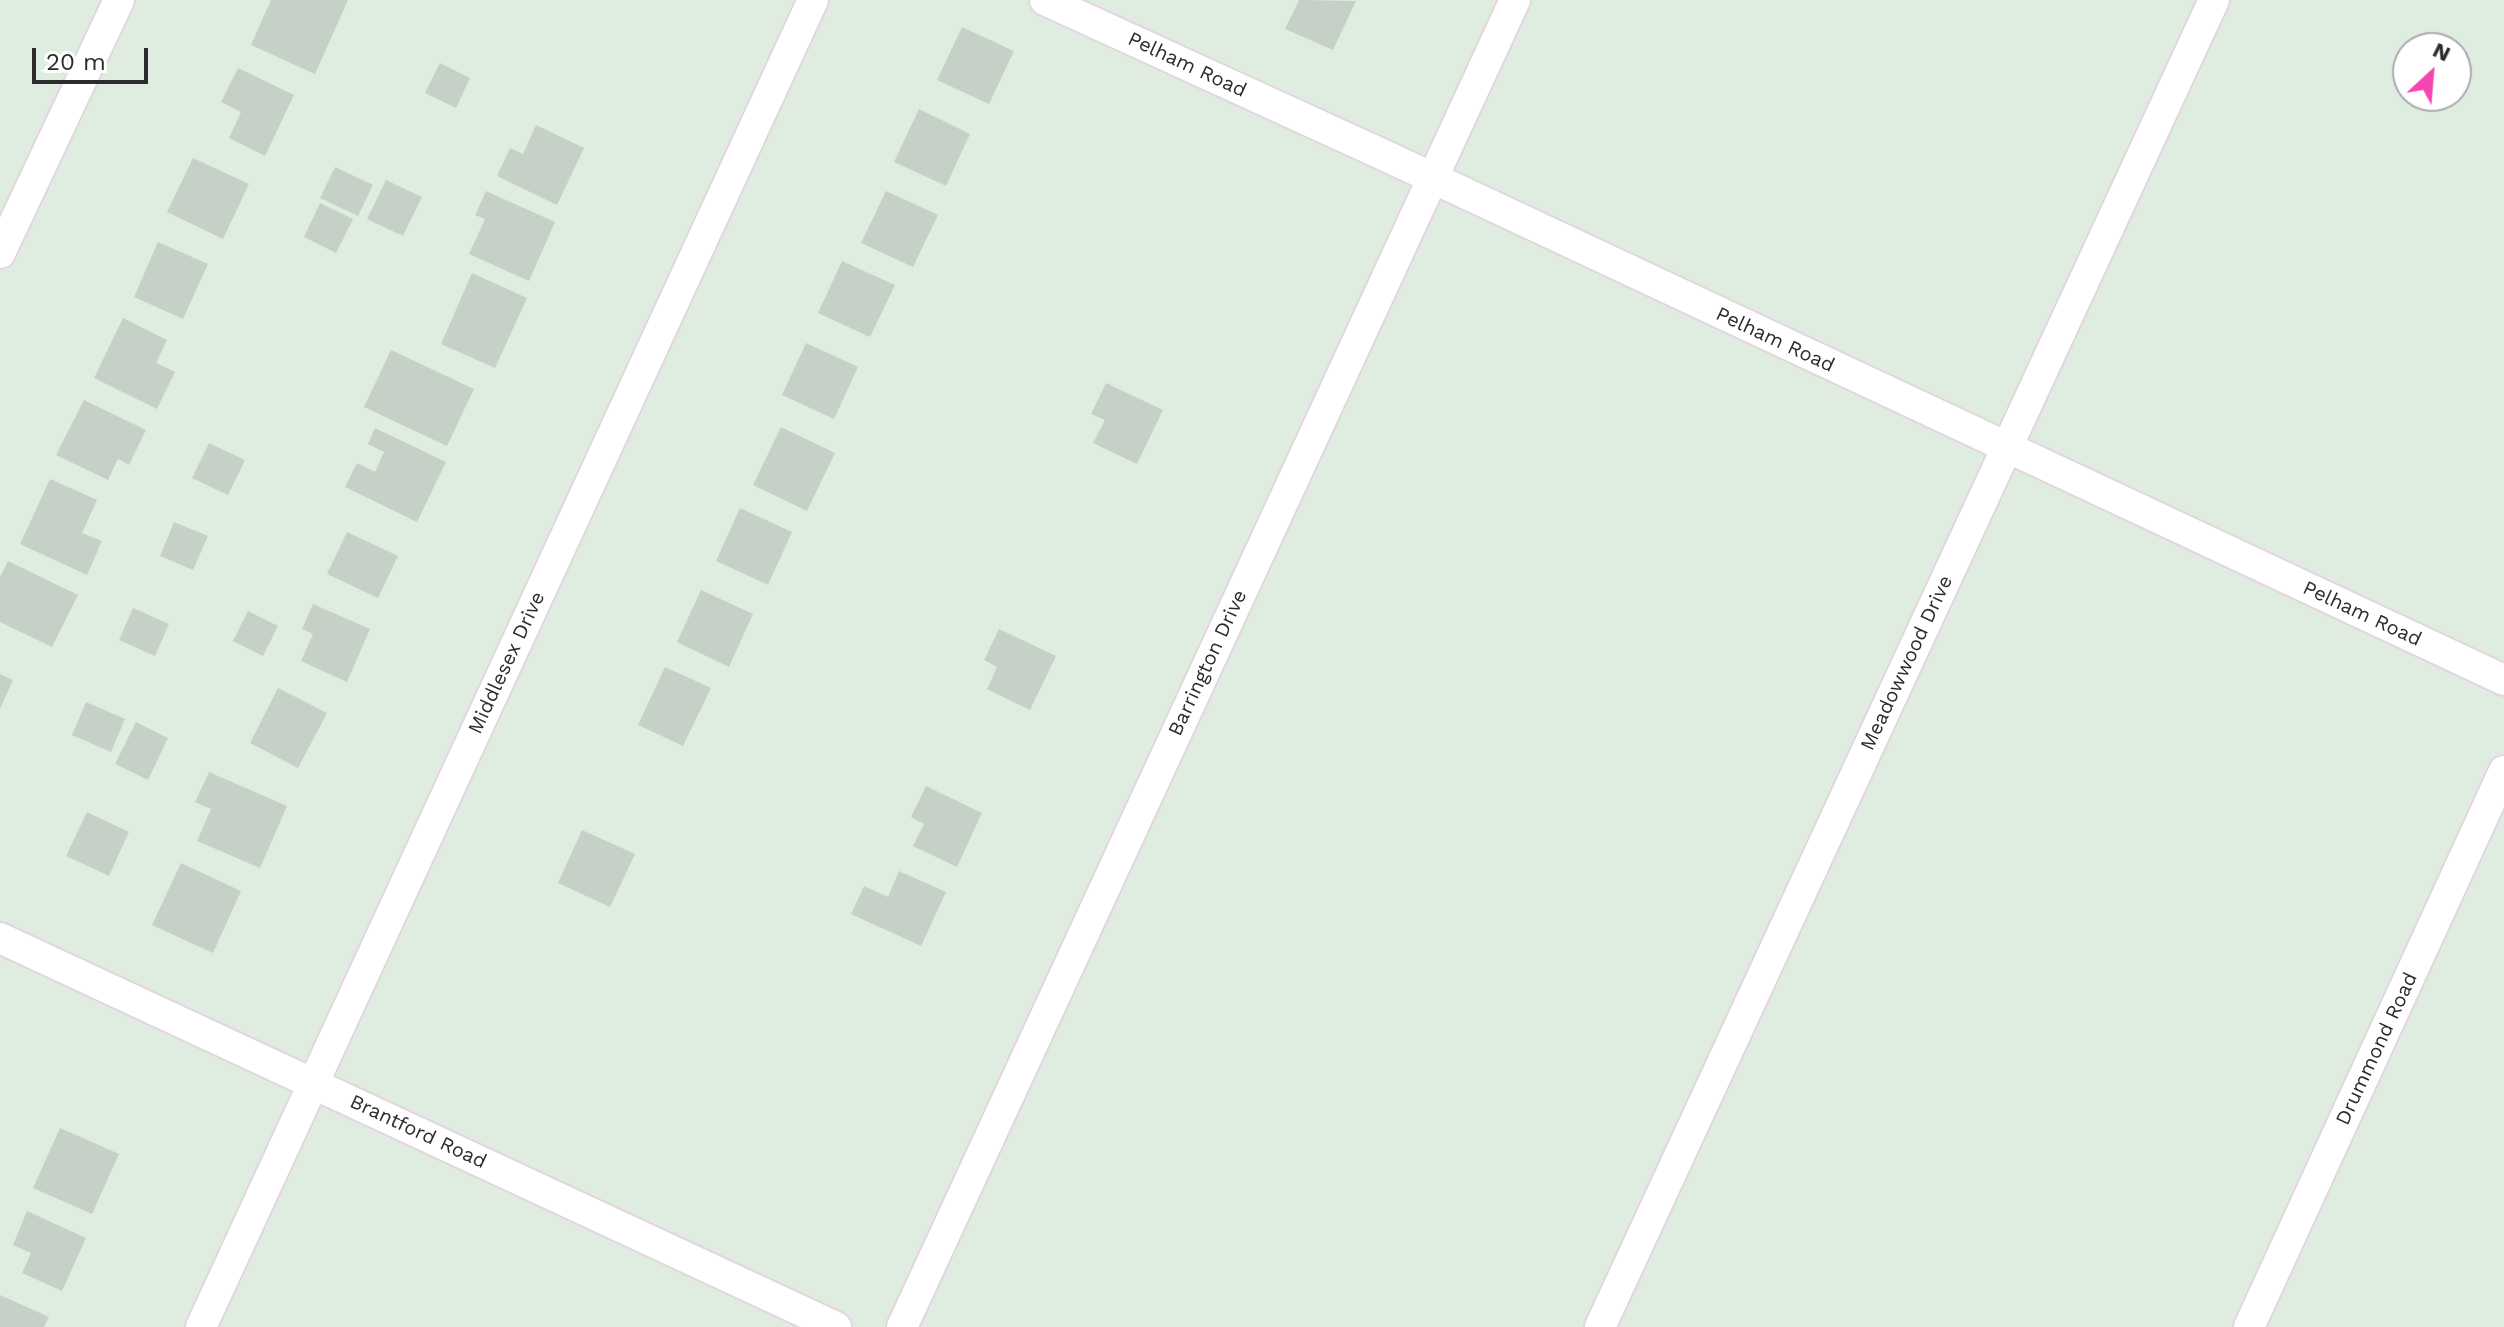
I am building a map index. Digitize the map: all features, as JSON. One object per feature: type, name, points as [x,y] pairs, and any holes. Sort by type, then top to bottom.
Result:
[{"type":"street","points":[[0,253],[119,0]]},
{"type":"street","name":"Middlesex Drive","points":[[201,1327],[813,0]]},
{"type":"street","name":"Pelham Road","points":[[1045,0],[2504,680]]},
{"type":"street","name":"Barrington Drive","points":[[902,1327],[1515,0]]},
{"type":"street","name":"Meadowwood Drive","points":[[1600,1327],[2214,0]]},
{"type":"street","name":"Drummond Road","points":[[2249,1327],[2504,771]]},
{"type":"street","name":"Brantford Road","points":[[0,938],[836,1327]]},
{"type":"building","points":[[271,0],[348,0],[315,74],[251,45]]},
{"type":"building","points":[[1299,0],[1356,1],[1333,50],[1285,29]]},
{"type":"building","points":[[962,27],[1014,51],[989,104],[937,80]]},
{"type":"building","points":[[440,63],[470,78],[456,108],[425,93]]},
{"type":"building","points":[[238,68],[294,95],[265,156],[229,138],[241,112],[221,102]]},
{"type":"building","points":[[919,109],[970,134],[946,186],[894,162]]},
{"type":"building","points":[[536,125],[584,148],[557,205],[497,176],[510,148],[523,154]]},
{"type":"building","points":[[193,158],[249,184],[223,239],[167,212]]},
{"type":"building","points":[[335,167],[373,185],[358,216],[320,198]]},
{"type":"building","points":[[386,180],[422,197],[403,236],[367,219]]},
{"type":"building","points":[[486,191],[555,222],[529,281],[469,254],[485,219],[475,215]]},
{"type":"building","points":[[886,191],[938,215],[913,267],[861,243]]},
{"type":"building","points":[[320,203],[353,219],[336,253],[304,237]]},
{"type":"building","points":[[158,242],[208,264],[183,319],[134,297]]},
{"type":"building","points":[[842,261],[895,285],[870,337],[818,313]]},
{"type":"building","points":[[472,273],[527,298],[495,368],[441,344]]},
{"type":"building","points":[[123,318],[167,340],[156,363],[175,372],[157,409],[94,378]]},
{"type":"building","points":[[806,343],[858,367],[834,419],[782,395]]},
{"type":"building","points":[[391,350],[474,389],[447,446],[364,407]]},
{"type":"building","points":[[1106,383],[1163,410],[1137,464],[1093,443],[1105,420],[1091,414]]},
{"type":"building","points":[[84,400],[146,430],[129,465],[118,459],[108,480],[56,455]]},
{"type":"building","points":[[781,427],[835,453],[807,511],[753,485]]},
{"type":"building","points":[[375,428],[446,462],[417,522],[345,487],[357,463],[375,472],[384,452],[368,444]]},
{"type":"building","points":[[209,443],[245,460],[228,495],[192,478]]},
{"type":"building","points":[[50,479],[97,500],[82,533],[102,541],[87,575],[20,544]]},
{"type":"building","points":[[740,508],[792,532],[768,585],[716,561]]},
{"type":"building","points":[[174,522],[208,536],[193,570],[160,556]]},
{"type":"building","points":[[347,532],[398,556],[378,598],[327,574]]},
{"type":"building","points":[[8,561],[78,595],[52,647],[0,622],[0,577]]},
{"type":"building","points":[[701,590],[753,614],[729,667],[677,642]]},
{"type":"building","points":[[313,604],[370,629],[347,682],[301,661],[313,634],[302,629]]},
{"type":"building","points":[[133,608],[169,624],[155,656],[119,640]]},
{"type":"building","points":[[248,611],[278,626],[263,656],[233,641]]},
{"type":"building","points":[[999,629],[1056,656],[1030,710],[987,689],[997,667],[984,660]]},
{"type":"building","points":[[665,667],[711,688],[683,746],[638,725]]},
{"type":"building","points":[[0,674],[13,680],[0,709]]},
{"type":"building","points":[[278,688],[327,713],[298,768],[250,743]]},
{"type":"building","points":[[86,702],[125,719],[111,752],[72,735]]},
{"type":"building","points":[[136,722],[168,738],[148,780],[115,764]]},
{"type":"building","points":[[209,772],[287,806],[260,868],[197,841],[211,809],[195,802]]},
{"type":"building","points":[[926,786],[982,813],[957,867],[913,846],[924,824],[911,817]]},
{"type":"building","points":[[87,812],[129,832],[109,876],[66,856]]},
{"type":"building","points":[[582,830],[635,854],[610,907],[558,883]]},
{"type":"building","points":[[181,863],[241,891],[213,953],[152,925]]},
{"type":"building","points":[[899,871],[946,892],[921,946],[851,914],[864,886],[888,897]]},
{"type":"building","points":[[60,1128],[119,1154],[92,1214],[33,1188]]},
{"type":"building","points":[[27,1211],[86,1238],[62,1291],[22,1273],[31,1253],[13,1245]]},
{"type":"building","points":[[0,1295],[49,1317],[44,1327],[0,1327]]}]
